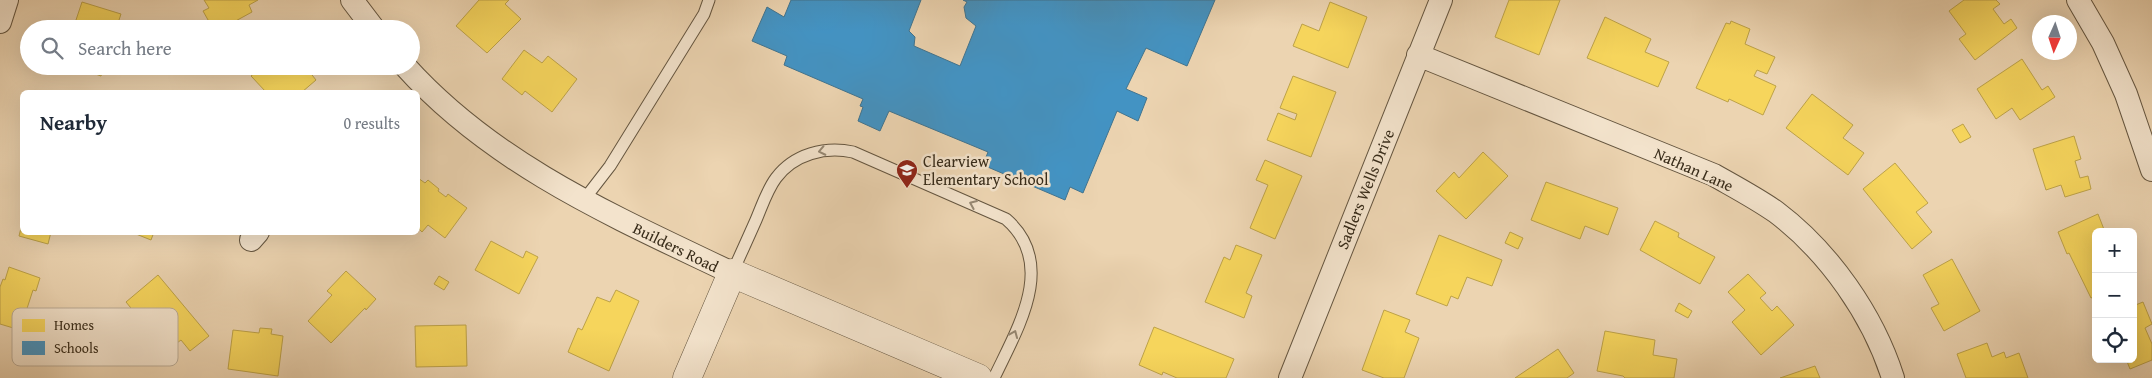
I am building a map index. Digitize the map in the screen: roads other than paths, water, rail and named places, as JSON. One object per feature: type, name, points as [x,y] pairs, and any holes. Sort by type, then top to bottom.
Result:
[{"type":"street","points":[[0,22],[7,0]]},
{"type":"street","points":[[352,0],[367,20]]},
{"type":"street","name":"Sadlers Wells Drive","points":[[1290,378],[1441,0]]},
{"type":"street","points":[[2078,0],[2103,43],[2126,94],[2152,170]]},
{"type":"street","name":"Nathan Lane","points":[[1418,55],[1714,175],[1758,200],[1778,214],[1810,243],[1838,275],[1870,324],[1893,378]]},
{"type":"street","name":"Builders Road","points":[[408,79],[508,156],[583,201],[732,273],[978,378]]},
{"type":"street","points":[[687,378],[732,273]]},
{"type":"lane","points":[[583,201],[615,157],[704,14],[709,0]]},
{"type":"lane","points":[[732,273],[768,193],[776,178],[787,166],[803,156],[822,150],[837,149],[853,152],[1006,219],[1016,227],[1021,235],[1030,258],[1032,277],[1030,292],[1014,336],[994,378]]},
{"type":"place","name":"Clearview Elementary School","points":[[907,189]]}]
